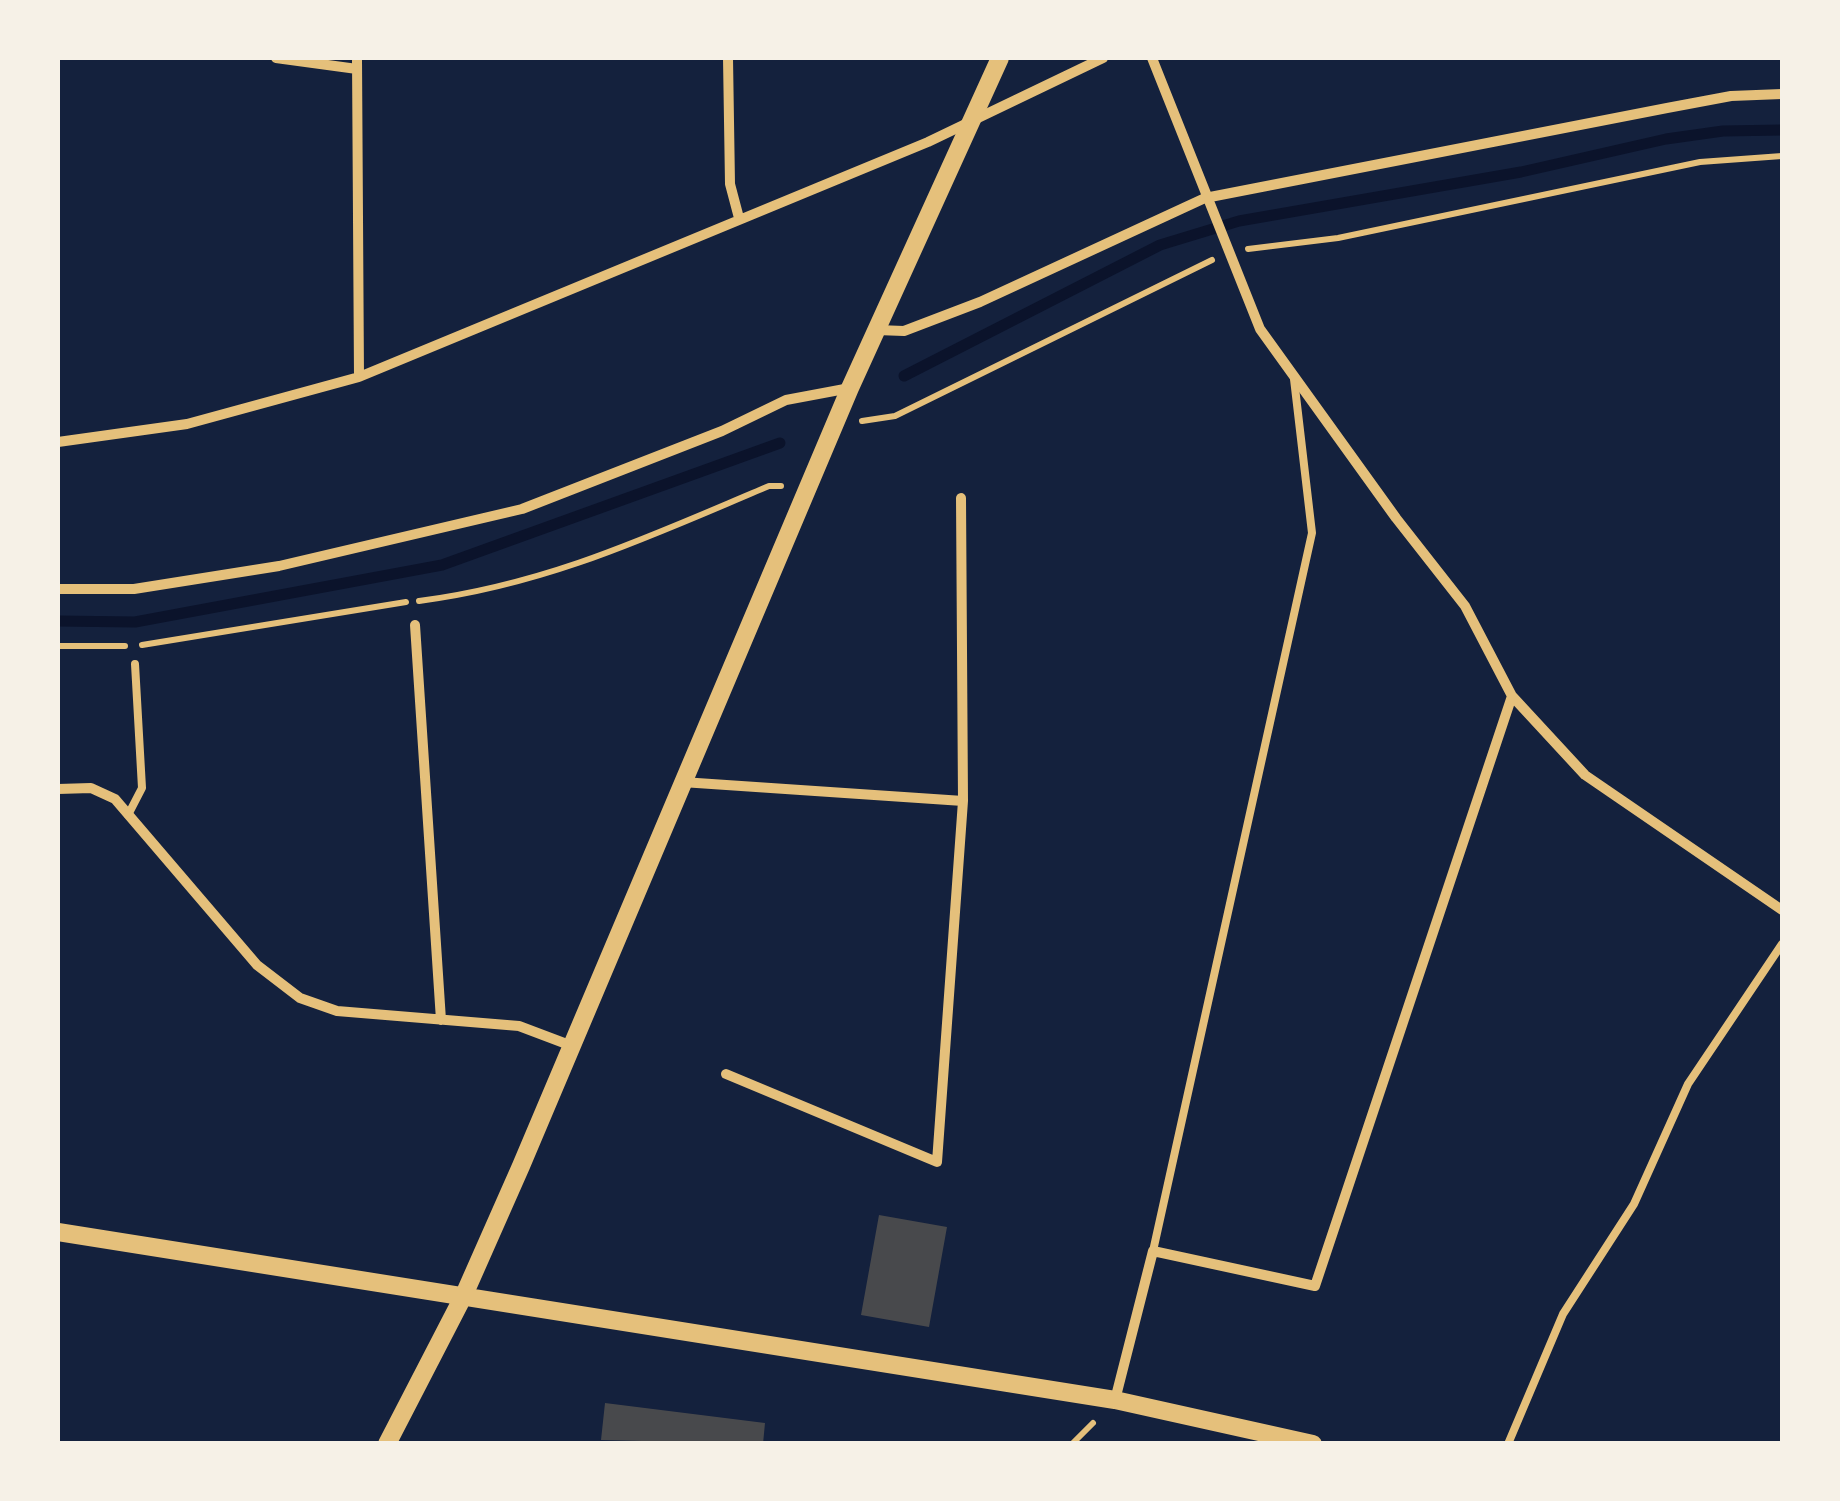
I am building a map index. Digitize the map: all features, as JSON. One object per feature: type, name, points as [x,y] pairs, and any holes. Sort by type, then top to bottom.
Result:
[{"type":"street","points":[[276,58],[357,63],[359,377]]},
{"type":"street","points":[[728,58],[730,184],[739,218]]},
{"type":"street","points":[[387,1444],[464,1296],[850,388],[1000,58]]},
{"type":"street","points":[[58,442],[187,424],[359,377],[972,120],[1103,58]]},
{"type":"street","points":[[1152,58],[1204,198],[1260,329],[1465,606],[1512,696],[1585,775],[1782,910]]},
{"type":"street","points":[[876,330],[904,330],[980,302],[1204,198],[1683,105],[1782,94]]},
{"type":"street","points":[[58,588],[134,589],[278,566],[522,508],[722,431],[786,400],[850,388]]},
{"type":"street","points":[[726,1074],[937,1162],[963,801],[961,498]]},
{"type":"street","points":[[415,626],[440,1020]]},
{"type":"street","points":[[1114,1400],[1154,1251],[1315,1286],[1512,696]]},
{"type":"street","points":[[681,782],[963,801]]},
{"type":"street","points":[[58,788],[106,792],[257,965],[300,998],[338,1012],[519,1026],[572,1046]]},
{"type":"street","points":[[58,1232],[1114,1400],[1313,1444]]},
{"type":"lane","points":[[1154,1251],[1312,532],[1294,377]]},
{"type":"lane","points":[[128,815],[142,788],[135,664]]},
{"type":"lane","points":[[1508,1444],[1564,1314],[1634,1204],[1688,1084],[1782,944]]},
{"type":"path","points":[[1260,246],[1338,238],[1700,162],[1782,156]]},
{"type":"path","points":[[864,422],[895,416],[1195,267]]},
{"type":"path","points":[[58,646],[135,646],[464,595],[568,570],[769,486],[786,486]]},
{"type":"building","points":[[879,1215],[947,1227],[929,1327],[861,1315]]},
{"type":"building","points":[[605,1403],[765,1423],[763,1444],[601,1440]]},
{"type":"waterway","points":[[904,376],[1160,245],[1239,221],[1521,172],[1666,139],[1723,131],[1782,130]]},
{"type":"waterway","points":[[58,621],[135,622],[442,565],[780,443]]}]
